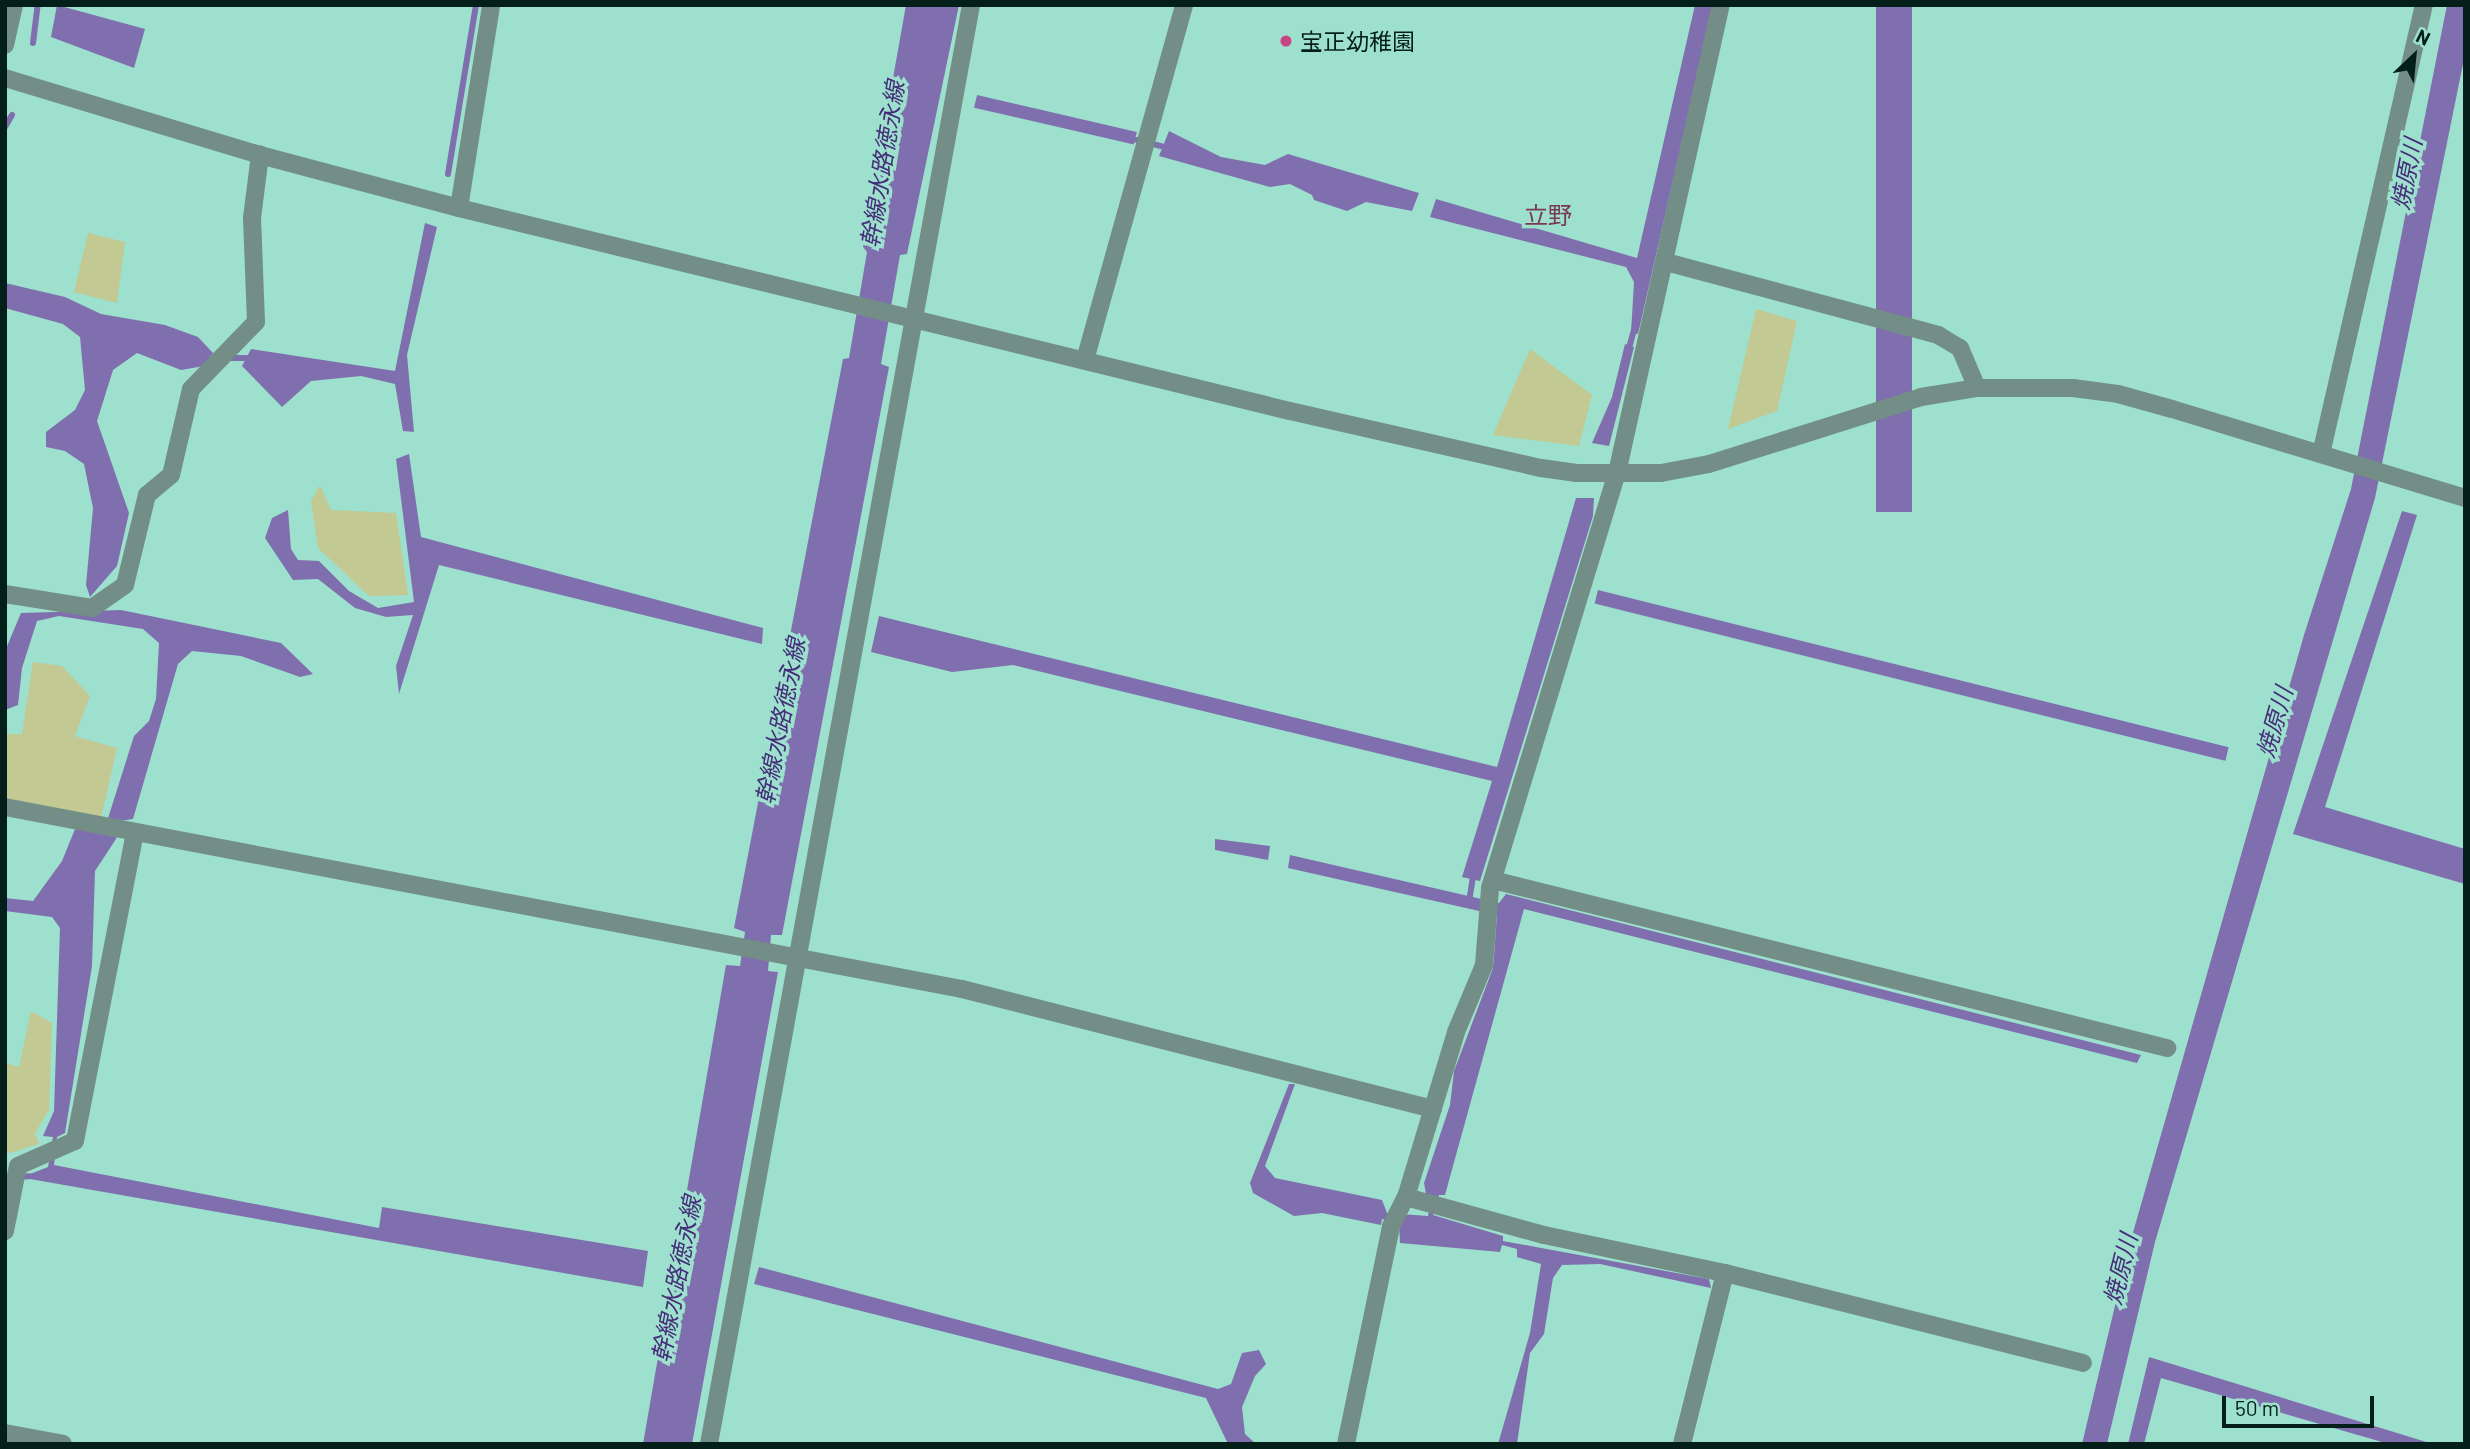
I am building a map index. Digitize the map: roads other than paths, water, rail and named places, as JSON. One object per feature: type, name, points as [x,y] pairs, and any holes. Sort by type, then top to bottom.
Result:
[{"type":"street","points":[[5,45],[14,5]]},
{"type":"street","points":[[459,208],[491,5]]},
{"type":"street","points":[[709,1444],[971,5]]},
{"type":"street","points":[[1085,360],[1184,5]]},
{"type":"street","points":[[1346,1444],[1404,1209],[1456,1032],[1484,965],[1493,880],[1617,473],[1721,5]]},
{"type":"street","points":[[2320,454],[2424,5]]},
{"type":"street","points":[[5,78],[260,155],[459,208],[1478,456],[1577,473],[1661,473],[1709,464],[1921,397],[1978,388],[2073,388],[2118,394],[2465,498]]},
{"type":"street","points":[[5,594],[92,608],[125,585],[146,495],[171,475],[191,389],[219,365],[256,322],[252,218],[260,155]]},
{"type":"street","points":[[1666,262],[1938,335],[1961,348],[1978,388]]},
{"type":"street","points":[[5,807],[962,989],[1433,1109]]},
{"type":"street","points":[[5,1231],[13,1170],[75,1141],[130,832]]},
{"type":"street","points":[[1493,880],[2167,1048]]},
{"type":"street","points":[[1404,1209],[1441,1207],[1725,1273],[2083,1363]]},
{"type":"street","points":[[1682,1444],[1725,1273]]},
{"type":"street","points":[[5,1433],[63,1444]]},
{"type":"water","points":[[57,5],[145,29],[134,68],[51,37]]},
{"type":"water","name":"幹線水路徳永線","points":[[906,5],[959,5],[907,254],[900,255],[881,364],[889,367],[782,935],[771,935],[768,971],[778,972],[692,1444],[643,1444],[726,965],[740,966],[745,932],[734,928],[843,359],[849,358],[867,252],[863,247]]},
{"type":"water","points":[[1695,5],[1713,5],[1638,334],[1631,333],[1634,282],[1626,267],[1430,217],[1436,199],[1637,258]]},
{"type":"water","points":[[1876,5],[1912,5],[1912,512],[1876,512]]},
{"type":"water","points":[[2447,5],[2465,5],[2465,54],[2375,498],[2155,1242],[2107,1444],[2082,1444],[2130,1243],[2304,635],[2351,489]]},
{"type":"water","points":[[977,95],[1137,132],[1134,145],[974,108]]},
{"type":"water","points":[[1169,131],[1221,157],[1265,165],[1288,154],[1419,193],[1412,211],[1366,202],[1347,211],[1314,200],[1312,195],[1290,184],[1270,187],[1159,156]]},
{"type":"water","points":[[425,223],[437,227],[407,355],[414,432],[403,431],[395,384],[361,376],[311,381],[282,407],[242,366],[251,349],[395,371]]},
{"type":"water","points":[[5,283],[65,297],[101,314],[165,325],[198,337],[213,353],[204,366],[181,370],[137,353],[113,370],[97,421],[129,513],[117,566],[90,597],[86,585],[93,508],[84,464],[65,451],[46,447],[46,432],[75,410],[85,390],[80,337],[63,324],[5,308]]},
{"type":"water","points":[[1625,344],[1634,347],[1609,446],[1592,443],[1612,397]]},
{"type":"water","points":[[409,454],[421,537],[763,628],[762,644],[439,565],[399,694],[396,666],[413,615],[386,617],[355,608],[318,579],[293,580],[265,538],[272,518],[288,510],[291,549],[298,560],[319,561],[349,591],[378,608],[414,602],[396,459]]},
{"type":"water","points":[[1576,498],[1594,498],[1593,516],[1480,881],[1462,877],[1492,781],[1013,665],[952,672],[871,652],[879,616],[1497,767]]},
{"type":"water","points":[[2402,511],[2417,515],[2325,807],[2465,849],[2465,884],[2293,834]]},
{"type":"water","points":[[1598,590],[2229,747],[2225,761],[1595,604]]},
{"type":"water","points":[[121,610],[281,643],[313,674],[300,677],[241,656],[192,651],[178,664],[133,819],[120,821],[116,839],[95,871],[92,966],[65,1133],[57,1137],[54,1165],[379,1228],[382,1207],[648,1251],[643,1287],[30,1179],[30,1174],[48,1167],[53,1137],[43,1136],[54,1111],[60,928],[52,917],[5,911],[5,898],[33,901],[62,861],[75,829],[104,831],[134,736],[149,721],[156,699],[159,643],[143,629],[59,616],[37,621],[22,668],[18,705],[5,710],[5,651],[21,613]]},
{"type":"water","points":[[1215,839],[1270,846],[1268,860],[1215,850]]},
{"type":"water","points":[[1290,855],[1499,903],[1506,894],[2141,1055],[2137,1063],[1524,909],[1445,1195],[1439,1195],[1433,1215],[1503,1236],[1503,1241],[1709,1279],[1711,1288],[1600,1264],[1562,1265],[1553,1278],[1544,1334],[1530,1353],[1517,1444],[1498,1444],[1530,1333],[1541,1264],[1517,1257],[1517,1249],[1502,1245],[1500,1252],[1400,1243],[1399,1223],[1382,1219],[1381,1225],[1322,1213],[1294,1216],[1253,1193],[1250,1183],[1289,1084],[1295,1084],[1265,1166],[1275,1178],[1382,1200],[1387,1213],[1428,1216],[1432,1195],[1426,1194],[1424,1183],[1450,1105],[1454,1071],[1493,968],[1497,915],[1288,868]]},
{"type":"water","points":[[759,1267],[1218,1389],[1231,1384],[1242,1353],[1259,1350],[1266,1364],[1255,1376],[1242,1407],[1245,1434],[1256,1444],[1228,1444],[1206,1398],[754,1284]]},
{"type":"water","points":[[2149,1357],[2433,1444],[2389,1444],[2161,1378],[2144,1444],[2128,1444]]},
{"type":"waterway","points":[[33,43],[38,5]]},
{"type":"waterway","points":[[448,174],[476,5]]},
{"type":"waterway","points":[[5,127],[12,115]]},
{"type":"waterway","points":[[1137,140],[1161,146]]},
{"type":"waterway","points":[[1628,352],[1635,325]]},
{"type":"waterway","points":[[228,358],[247,358]]},
{"type":"waterway","points":[[1469,902],[1474,872]]},
{"type":"waterway","points":[[6,1177],[30,1176]]},
{"type":"place","name":"宝正幼稚園","points":[[1286,41]]},
{"type":"district","name":"立野","points":[[1548,215]]},
{"type":"water label","name":"焼原川","points":[[2406,174]]},
{"type":"water label","name":"焼原川","points":[[2274,722]]},
{"type":"water label","name":"焼原川","points":[[2120,1269]]}]
